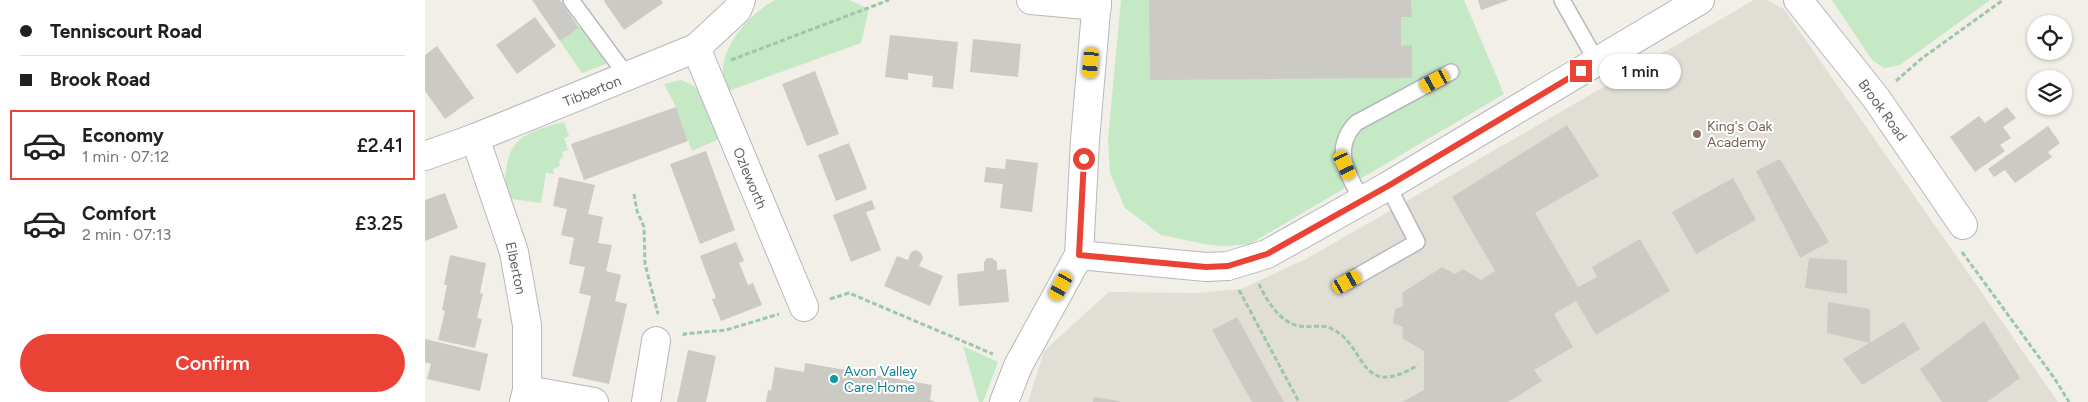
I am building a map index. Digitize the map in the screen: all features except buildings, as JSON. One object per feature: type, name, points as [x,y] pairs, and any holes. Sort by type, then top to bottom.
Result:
[{"type":"street","name":"Tibberton","points":[[425,156],[475,138],[627,76],[701,59],[737,10],[741,0]]},
{"type":"street","points":[[1004,402],[1019,366],[1079,255],[1085,140],[1097,3],[1031,0]]},
{"type":"street","points":[[1079,255],[1206,267],[1248,261],[1267,254],[1388,186],[1700,0]]},
{"type":"street","name":"Brook Road","points":[[1799,0],[1876,98],[1958,217]]},
{"type":"street","name":"Ozleworth","points":[[701,59],[804,307]]},
{"type":"street","name":"Elberton","points":[[475,138],[515,252],[527,325],[525,396]]},
{"type":"street","points":[[646,402],[656,341]]},
{"type":"street","points":[[525,396],[594,402]]},
{"type":"lane","points":[[571,0],[627,76]]},
{"type":"lane","points":[[1562,0],[1597,62]]},
{"type":"lane","points":[[1361,201],[1345,165],[1343,145],[1348,132],[1357,123],[1451,72]]},
{"type":"lane","points":[[1347,282],[1417,242],[1388,186]]},
{"type":"path","points":[[701,59],[889,0]]},
{"type":"path","points":[[1876,98],[1921,59],[2003,0]]},
{"type":"path","points":[[1958,217],[1955,237],[1963,255],[2055,379],[2069,402]]},
{"type":"path","points":[[1248,261],[1261,289],[1277,312],[1289,323],[1300,326],[1330,328],[1343,337],[1364,367],[1377,375],[1389,377],[1402,375],[1417,365]]},
{"type":"path","points":[[1242,295],[1299,402]]},
{"type":"shaded area","name":"King's Oak Academy","points":[[1754,0],[1767,0],[1784,9],[2058,402],[1028,402],[1044,351],[1109,292],[1197,293],[1241,289],[1308,258]]},
{"type":"green space","points":[[775,0],[849,0],[869,9],[861,43],[728,91],[723,76],[726,53],[747,22],[756,13]]},
{"type":"green space","points":[[1121,0],[1464,0],[1504,94],[1250,244],[1223,246],[1161,235],[1125,208],[1110,173],[1108,139]]},
{"type":"green space","points":[[1832,0],[1990,0],[1900,65],[1884,68],[1872,60]]},
{"type":"green space","points":[[588,27],[607,55],[608,63],[582,73],[560,41],[579,28]]},
{"type":"green space","points":[[681,80],[692,85],[702,93],[719,139],[692,151],[676,107],[664,84]]},
{"type":"green space","points":[[564,122],[569,136],[564,138],[568,150],[562,152],[563,157],[559,160],[560,166],[553,169],[554,174],[546,173],[541,203],[505,198],[507,166],[515,145],[533,132]]},
{"type":"green space","points":[[963,346],[998,362],[983,402],[979,402]]},
{"type":"place","name":"King's Oak Academy","points":[[1697,134]]},
{"type":"place","name":"Avon Valley Care Home","points":[[834,379]]},
{"type":"route","points":[[1084,159],[1079,255],[1206,267],[1228,266],[1267,254],[1388,186],[1581,71]]}]
